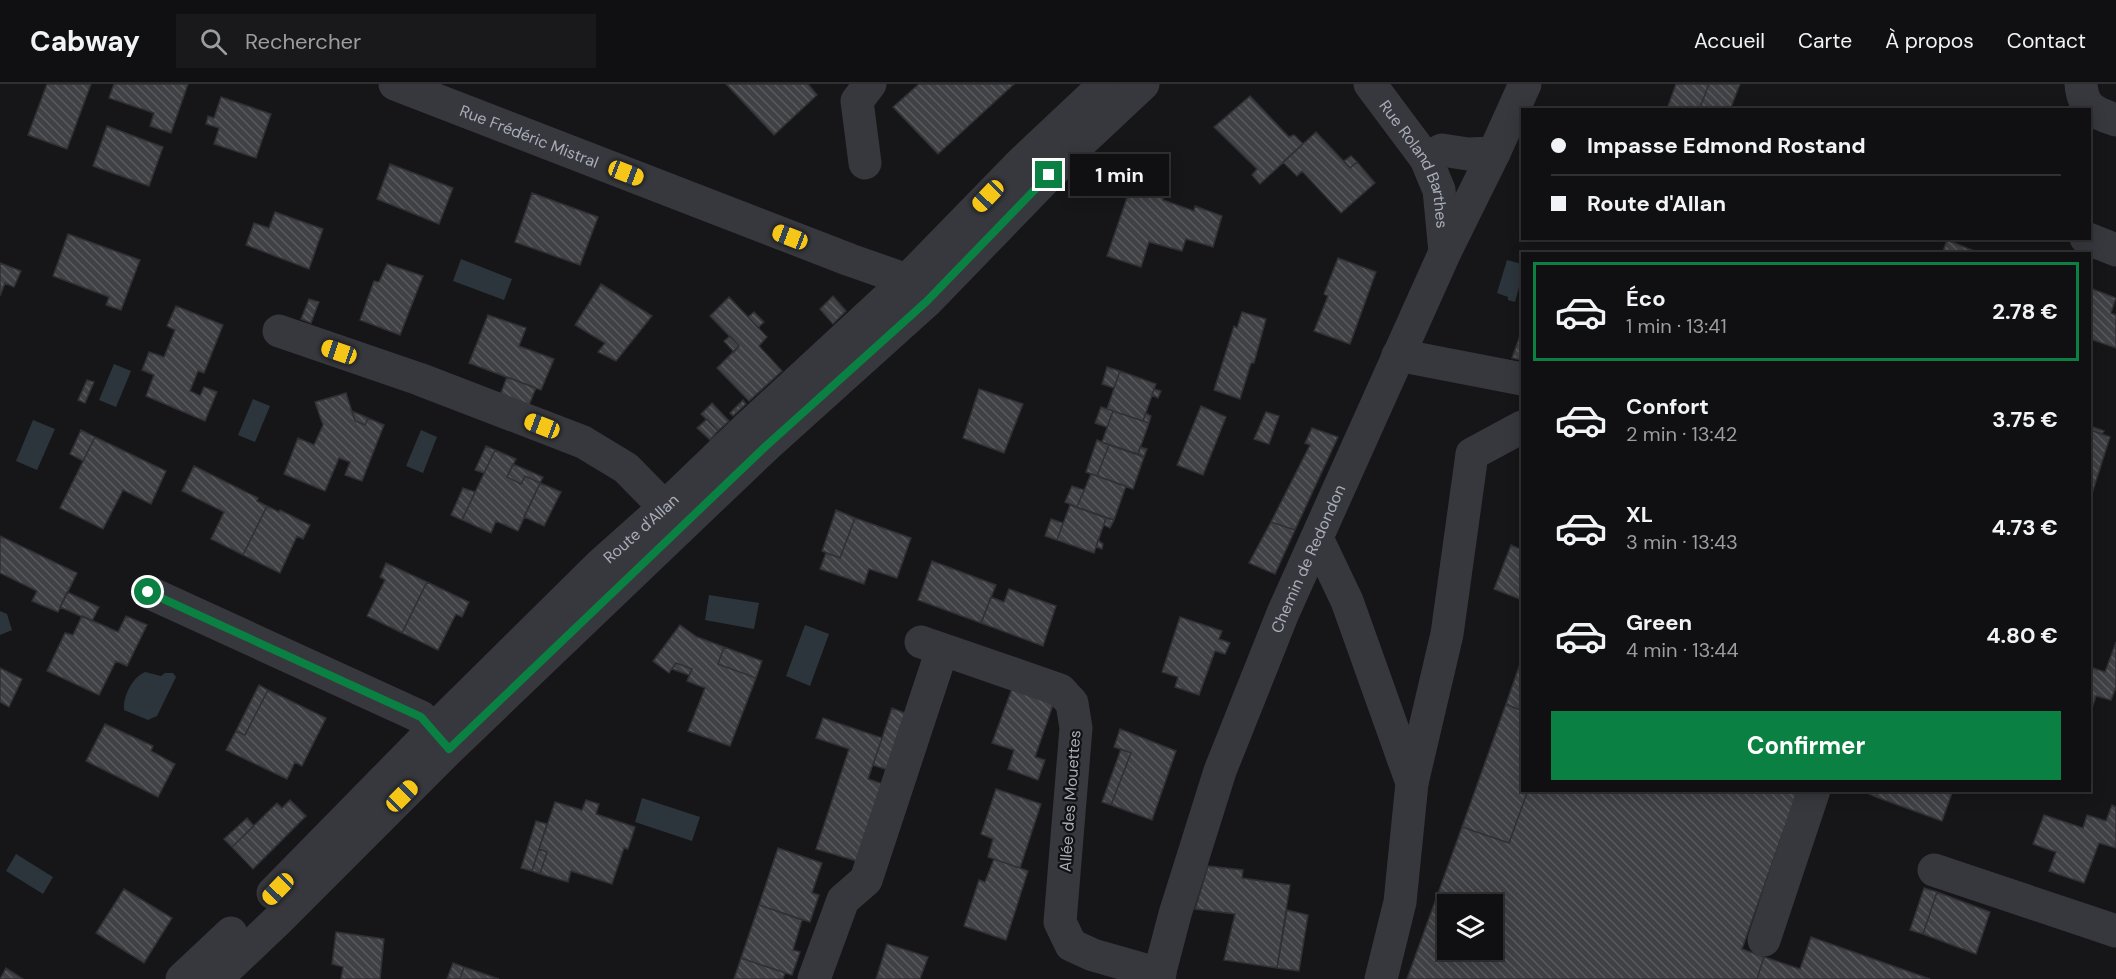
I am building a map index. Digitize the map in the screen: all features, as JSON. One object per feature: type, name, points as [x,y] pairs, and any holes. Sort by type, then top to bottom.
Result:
[{"type":"street","name":"Rue Frédéric Mistral","points":[[395,84],[839,256],[917,290]]},
{"type":"street","points":[[865,163],[857,100],[870,84]]},
{"type":"street","name":"Rue Roland Barthes","points":[[1370,84],[1426,159],[1439,190],[1445,252]]},
{"type":"street","name":"Chemin de Redondon","points":[[1159,977],[1175,914],[1220,771],[1283,613],[1445,252],[1525,84]]},
{"type":"street","points":[[2081,84],[2084,101],[2090,108]]},
{"type":"street","name":"Route d'Allan","points":[[216,979],[270,913],[441,740],[601,564],[674,516],[746,429],[917,290],[1020,163],[1122,88]]},
{"type":"street","points":[[2091,109],[2116,120]]},
{"type":"street","points":[[1426,159],[1442,150],[1468,154],[1494,153]]},
{"type":"street","points":[[2091,240],[2116,249]]},
{"type":"street","points":[[279,331],[419,379],[583,442],[626,468],[674,516]]},
{"type":"street","points":[[1398,355],[1521,379]]},
{"type":"street","points":[[1381,979],[1400,902],[1412,783],[1447,634],[1472,454],[1521,428]]},
{"type":"street","points":[[1317,538],[1347,601],[1412,783]]},
{"type":"street","points":[[148,592],[421,717],[441,740]]},
{"type":"street","name":"Allée des Mouettes","points":[[814,979],[843,900],[866,880],[932,646],[1060,690],[1072,703],[1076,728],[1060,922],[1071,945],[1093,955],[1159,977]]},
{"type":"street","points":[[1764,940],[1813,792]]},
{"type":"street","points":[[1934,870],[2116,931]]},
{"type":"street","name":"Route d'Allan","points":[[182,979],[270,913]]},
{"type":"shaded area","points":[[461,259],[512,279],[504,300],[453,281]]},
{"type":"shaded area","points":[[1507,260],[1521,264],[1521,280],[1515,302],[1497,293]]},
{"type":"shaded area","points":[[114,364],[131,371],[116,407],[99,400]]},
{"type":"shaded area","points":[[253,399],[270,406],[255,442],[238,435]]},
{"type":"shaded area","points":[[33,420],[55,429],[37,470],[16,461]]},
{"type":"shaded area","points":[[421,430],[437,437],[423,473],[406,466]]},
{"type":"shaded area","points":[[709,595],[759,603],[754,629],[705,620]]},
{"type":"shaded area","points":[[0,611],[7,614],[12,630],[0,635]]},
{"type":"shaded area","points":[[805,625],[829,634],[810,686],[786,676]]},
{"type":"shaded area","points":[[145,672],[161,676],[165,673],[173,673],[176,677],[157,716],[148,720],[124,710],[129,688],[136,678]]},
{"type":"shaded area","points":[[642,798],[700,817],[692,841],[635,822]]},
{"type":"shaded area","points":[[16,854],[53,877],[43,894],[6,871]]},
{"type":"building","points":[[47,84],[91,84],[67,149],[28,135]]},
{"type":"building","points":[[114,84],[188,84],[171,133],[150,126],[154,113],[109,98]]},
{"type":"building","points":[[726,84],[808,84],[817,95],[774,135]]},
{"type":"building","points":[[919,84],[1014,84],[938,154],[893,107]]},
{"type":"building","points":[[1676,84],[1709,84],[1700,108],[1667,108]]},
{"type":"building","points":[[1709,84],[1740,84],[1731,108],[1700,108]]},
{"type":"building","points":[[1250,96],[1289,137],[1294,135],[1303,144],[1260,184],[1252,175],[1257,169],[1214,127]]},
{"type":"building","points":[[221,97],[271,114],[256,158],[214,144],[219,128],[206,124],[208,116],[214,118]]},
{"type":"building","points":[[107,126],[163,147],[149,186],[93,166]]},
{"type":"building","points":[[1316,132],[1350,168],[1357,162],[1375,183],[1341,213],[1302,171],[1297,176],[1283,162]]},
{"type":"building","points":[[1351,156],[1357,162],[1350,168],[1344,161]]},
{"type":"building","points":[[390,164],[453,188],[439,224],[377,199]]},
{"type":"building","points":[[1131,186],[1163,196],[1163,200],[1194,211],[1195,206],[1222,216],[1213,247],[1186,239],[1182,251],[1149,242],[1141,267],[1107,256]]},
{"type":"building","points":[[532,193],[598,217],[580,265],[515,242]]},
{"type":"building","points":[[275,212],[323,229],[309,269],[246,245],[254,223],[269,228]]},
{"type":"building","points":[[68,234],[140,260],[121,310],[106,305],[109,297],[53,276]]},
{"type":"building","points":[[1947,240],[1977,252],[1943,252]]},
{"type":"building","points":[[1338,258],[1376,272],[1350,344],[1314,331],[1328,296],[1324,294]]},
{"type":"building","points":[[0,263],[21,271],[14,287],[5,283],[0,296]]},
{"type":"building","points":[[387,264],[423,276],[400,335],[360,320],[374,281],[379,282]]},
{"type":"building","points":[[601,284],[652,316],[616,361],[598,352],[605,343],[575,325]]},
{"type":"building","points":[[2091,288],[2116,298],[2111,313],[2116,315],[2116,348],[2091,339]]},
{"type":"building","points":[[833,296],[846,311],[833,324],[820,309]]},
{"type":"building","points":[[729,297],[767,337],[759,346],[782,371],[749,401],[717,368],[739,346],[710,316]]},
{"type":"building","points":[[309,299],[319,302],[311,323],[301,319]]},
{"type":"building","points":[[176,306],[223,325],[204,373],[198,371],[190,391],[200,396],[204,387],[217,392],[205,421],[146,396],[154,375],[142,370],[149,352],[164,357],[175,330],[167,326]]},
{"type":"building","points":[[754,312],[764,322],[758,328],[748,317]]},
{"type":"building","points":[[1242,312],[1266,319],[1254,363],[1251,363],[1240,399],[1214,390],[1234,326],[1237,328]]},
{"type":"building","points":[[488,315],[526,328],[519,346],[554,359],[541,390],[469,363]]},
{"type":"building","points":[[1521,333],[1521,360],[1512,358]]},
{"type":"building","points":[[730,336],[739,346],[734,352],[724,341]]},
{"type":"building","points":[[1107,367],[1120,371],[1114,388],[1102,384]]},
{"type":"building","points":[[1120,371],[1156,384],[1143,421],[1107,409]]},
{"type":"building","points":[[507,377],[536,388],[527,410],[499,398]]},
{"type":"building","points":[[87,380],[94,382],[85,403],[78,400]]},
{"type":"building","points":[[979,389],[1023,404],[1004,453],[963,438]]},
{"type":"building","points":[[1154,389],[1161,391],[1158,398],[1152,395]]},
{"type":"building","points":[[346,393],[355,421],[365,425],[368,418],[384,425],[362,481],[345,475],[350,462],[339,458],[325,491],[284,474],[298,438],[314,445],[323,425],[315,402]]},
{"type":"building","points":[[743,400],[746,404],[733,416],[730,413]]},
{"type":"building","points":[[712,403],[729,421],[718,431],[701,414]]},
{"type":"building","points":[[1201,406],[1226,417],[1203,475],[1177,465]]},
{"type":"building","points":[[1101,407],[1113,411],[1107,427],[1095,423]]},
{"type":"building","points":[[352,411],[368,418],[365,425],[355,421]]},
{"type":"building","points":[[1113,411],[1149,423],[1138,454],[1102,442]]},
{"type":"building","points":[[1266,412],[1279,416],[1269,444],[1254,439]]},
{"type":"building","points":[[1146,413],[1151,416],[1149,423],[1143,421]]},
{"type":"building","points":[[707,419],[718,431],[710,440],[697,428]]},
{"type":"building","points":[[2091,426],[2104,431],[2102,434],[2091,430]]},
{"type":"building","points":[[1312,428],[1338,437],[1295,530],[1271,522],[1310,445],[1305,443]]},
{"type":"building","points":[[81,430],[95,437],[83,461],[70,454]]},
{"type":"building","points":[[2091,430],[2110,437],[2091,497]]},
{"type":"building","points":[[95,437],[166,471],[151,504],[123,490],[103,529],[60,508]]},
{"type":"building","points":[[1097,440],[1109,445],[1097,476],[1086,472]]},
{"type":"building","points":[[1109,445],[1144,457],[1133,489],[1097,476]]},
{"type":"building","points":[[486,446],[495,450],[484,473],[475,470]]},
{"type":"building","points":[[1140,447],[1147,449],[1144,457],[1138,454]]},
{"type":"building","points":[[495,450],[516,459],[507,477],[521,484],[525,476],[540,483],[518,531],[496,521],[491,533],[462,520]]},
{"type":"building","points":[[513,464],[543,477],[540,483],[525,476],[521,484],[507,477]]},
{"type":"building","points":[[194,466],[258,498],[257,501],[267,506],[243,555],[211,539],[224,512],[182,491]]},
{"type":"building","points":[[1091,474],[1126,486],[1114,520],[1077,507]]},
{"type":"building","points":[[540,483],[561,492],[544,526],[524,517]]},
{"type":"building","points":[[1072,486],[1084,490],[1077,507],[1065,502]]},
{"type":"building","points":[[463,488],[475,492],[462,520],[451,515]]},
{"type":"building","points":[[1070,505],[1106,518],[1094,553],[1057,540]]},
{"type":"building","points":[[267,506],[310,525],[303,539],[297,536],[280,573],[243,555]]},
{"type":"building","points":[[836,510],[855,518],[840,558],[822,551]]},
{"type":"building","points":[[855,518],[911,538],[897,578],[869,569],[864,584],[820,569],[826,553],[840,558]]},
{"type":"building","points":[[1106,518],[1114,520],[1110,528],[1104,525]]},
{"type":"building","points":[[1051,519],[1063,523],[1057,540],[1045,536]]},
{"type":"building","points":[[1271,522],[1295,530],[1275,574],[1249,563]]},
{"type":"building","points":[[0,536],[77,573],[58,612],[32,601],[37,591],[0,573]]},
{"type":"building","points":[[1098,540],[1103,544],[1102,549],[1096,547]]},
{"type":"building","points":[[1511,545],[1521,550],[1521,600],[1494,589]]},
{"type":"building","points":[[932,561],[996,585],[981,623],[918,600]]},
{"type":"building","points":[[386,563],[427,582],[402,633],[367,616],[385,580],[380,577]]},
{"type":"building","points":[[427,582],[469,602],[462,617],[456,614],[438,650],[402,633]]},
{"type":"building","points":[[1009,589],[1056,606],[1043,646],[981,623],[991,597],[1004,602]]},
{"type":"building","points":[[67,592],[99,607],[92,621],[60,607]]},
{"type":"building","points":[[82,616],[118,632],[126,616],[147,625],[127,666],[116,661],[99,695],[47,671],[65,633],[73,635]]},
{"type":"building","points":[[1180,617],[1222,631],[1219,639],[1230,643],[1225,654],[1215,651],[1199,695],[1175,687],[1178,677],[1162,672]]},
{"type":"building","points":[[680,625],[697,637],[724,647],[718,664],[756,678],[730,746],[688,731],[705,688],[687,681],[692,669],[676,663],[669,673],[653,661]]},
{"type":"building","points":[[2116,642],[2116,687],[2111,700],[2096,696],[2091,711],[2091,667],[2105,672]]},
{"type":"building","points":[[724,647],[762,661],[756,678],[718,664]]},
{"type":"building","points":[[1521,661],[1521,711],[1506,704]]},
{"type":"building","points":[[676,663],[692,669],[689,675],[672,669]]},
{"type":"building","points":[[0,668],[22,679],[9,707],[0,702]]},
{"type":"building","points":[[259,685],[268,690],[245,735],[236,731]]},
{"type":"building","points":[[1013,686],[1054,702],[1035,757],[1045,760],[1038,780],[1008,769],[1014,750],[992,743]]},
{"type":"building","points":[[268,690],[326,718],[302,766],[295,762],[287,779],[226,750],[236,731],[245,735]]},
{"type":"building","points":[[1506,704],[1521,711],[1521,792],[1527,792],[1509,843],[1462,827]]},
{"type":"building","points":[[892,708],[907,714],[891,771],[873,765]]},
{"type":"building","points":[[823,718],[882,738],[868,779],[886,785],[860,862],[816,849],[849,749],[816,738]]},
{"type":"building","points":[[105,724],[153,746],[151,751],[175,764],[158,797],[86,761]]},
{"type":"building","points":[[1120,729],[1176,751],[1152,820],[1111,805],[1131,753],[1114,747]]},
{"type":"building","points":[[1121,749],[1131,753],[1111,805],[1102,802]]},
{"type":"building","points":[[996,789],[1041,804],[1020,868],[988,857],[993,839],[981,834]]},
{"type":"building","points":[[1527,792],[1797,792],[1742,949],[1764,957],[1757,979],[1407,979],[1437,896],[1437,960],[1503,960],[1503,894],[1438,894],[1462,827],[1509,843]]},
{"type":"building","points":[[1865,792],[1878,792],[1876,797]]},
{"type":"building","points":[[1878,792],[1952,792],[1942,821],[1876,797]]},
{"type":"building","points":[[290,800],[306,816],[253,869],[232,847],[277,803],[282,808]]},
{"type":"building","points":[[586,800],[599,804],[596,814],[635,827],[628,849],[624,848],[612,884],[571,871],[568,882],[540,874],[547,852],[539,849],[555,802],[582,810]]},
{"type":"building","points":[[2112,805],[2116,807],[2116,848],[2099,843],[2084,883],[2049,871],[2056,852],[2033,844],[2044,815],[2083,828],[2087,815],[2106,821]]},
{"type":"building","points":[[247,818],[254,826],[232,847],[224,839]]},
{"type":"building","points":[[536,821],[547,824],[532,871],[521,868]]},
{"type":"building","points":[[778,848],[822,863],[812,893],[819,895],[810,922],[759,905]]},
{"type":"building","points":[[539,849],[547,852],[540,874],[532,871]]},
{"type":"building","points":[[994,859],[1028,871],[1006,940],[964,926],[979,880],[985,882]]},
{"type":"building","points":[[1208,866],[1243,870],[1242,878],[1290,885],[1277,968],[1224,960],[1235,914],[1195,909]]},
{"type":"building","points":[[1924,888],[1937,892],[1923,934],[1910,930]]},
{"type":"building","points":[[124,889],[172,918],[144,963],[96,933]]},
{"type":"building","points":[[1937,892],[1990,912],[1976,954],[1923,934]]},
{"type":"building","points":[[759,905],[802,920],[793,950],[800,952],[792,975],[741,958]]},
{"type":"building","points":[[1287,910],[1308,915],[1299,971],[1277,968]]},
{"type":"building","points":[[336,932],[384,939],[380,979],[341,979],[343,967],[332,964]]},
{"type":"building","points":[[1811,937],[1930,979],[1757,979],[1764,957],[1800,969]]},
{"type":"building","points":[[887,944],[928,957],[920,979],[876,979]]},
{"type":"building","points":[[741,958],[785,973],[783,979],[734,979]]},
{"type":"building","points":[[453,963],[464,967],[460,979],[447,979]]},
{"type":"building","points":[[464,967],[499,979],[460,979]]},
{"type":"building","points":[[6,968],[23,979],[0,979]]},
{"type":"route","points":[[148,592],[421,717],[449,749],[766,446],[927,301],[1049,175]]}]
